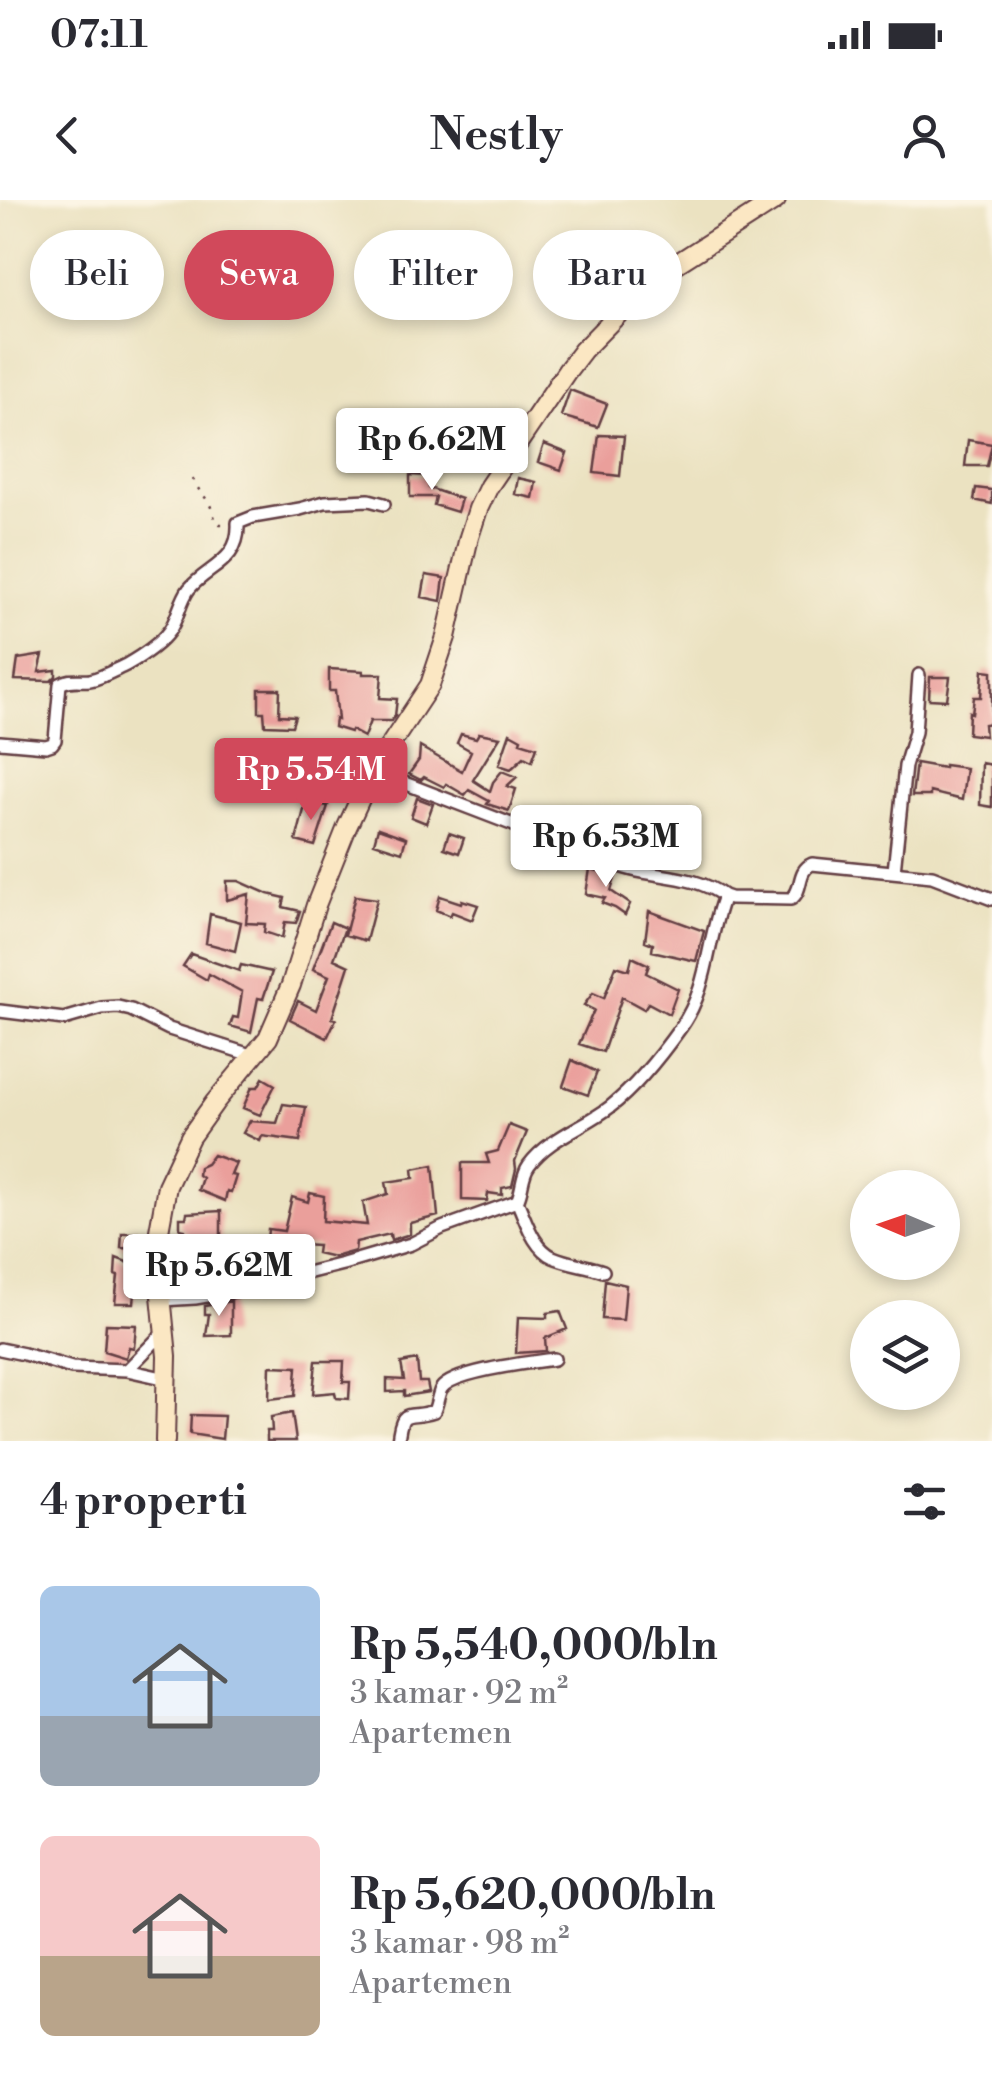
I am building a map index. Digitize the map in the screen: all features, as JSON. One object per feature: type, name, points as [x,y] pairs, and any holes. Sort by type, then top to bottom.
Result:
[{"type":"main road","points":[[166,1441],[165,1331],[158,1265],[162,1206],[173,1168],[214,1102],[268,1038],[287,997],[346,826],[373,771],[430,684],[469,537],[489,486],[583,350],[629,303],[676,264],[776,200]]},
{"type":"street","points":[[0,742],[52,744],[60,684],[64,680],[94,680],[151,648],[168,632],[188,590],[223,563],[232,550],[238,524],[253,517],[325,502],[369,500],[384,504]]},
{"type":"street","points":[[894,871],[904,766],[915,732],[919,676]]},
{"type":"street","points":[[373,771],[621,868],[700,882],[724,896],[791,899],[797,894],[802,872],[812,864],[932,876],[992,899]]},
{"type":"street","points":[[603,1271],[544,1251],[517,1201],[530,1164],[548,1146],[614,1104],[684,1023],[703,980],[724,896]]},
{"type":"street","points":[[0,1011],[64,1019],[102,1008],[132,1010],[169,1029],[254,1056]]},
{"type":"street","points":[[161,1300],[230,1292],[344,1264],[412,1244],[442,1228],[517,1201]]},
{"type":"street","points":[[127,1370],[165,1331]]},
{"type":"street","points":[[0,1350],[72,1368],[127,1370],[167,1379]]},
{"type":"street","points":[[398,1441],[400,1420],[434,1411],[440,1390],[457,1378],[554,1359]]},
{"type":"path","points":[[193,480],[210,504],[214,520],[238,524]]},
{"type":"building","points":[[570,390],[607,404],[598,427],[561,416]]},
{"type":"building","points":[[599,435],[624,436],[620,476],[594,473]]},
{"type":"building","points":[[968,440],[992,444],[987,466],[965,466]]},
{"type":"building","points":[[544,444],[567,453],[561,470],[538,462]]},
{"type":"building","points":[[410,475],[429,476],[429,488],[461,499],[457,512],[434,505],[436,497],[410,497]]},
{"type":"building","points":[[518,478],[536,482],[533,498],[515,494]]},
{"type":"building","points":[[976,488],[992,490],[992,504],[974,500]]},
{"type":"building","points":[[426,575],[444,578],[441,601],[422,597]]},
{"type":"building","points":[[43,655],[39,672],[56,670],[51,681],[15,680],[18,659]]},
{"type":"building","points":[[329,669],[382,674],[380,698],[397,699],[395,716],[391,721],[370,721],[364,737],[334,727],[335,719],[338,720],[335,691],[329,691]]},
{"type":"building","points":[[983,670],[992,671],[992,723],[984,724],[985,736],[968,734],[974,697],[981,697]]},
{"type":"building","points":[[930,677],[950,677],[947,700],[929,699]]},
{"type":"building","points":[[259,689],[280,689],[279,715],[295,716],[292,726],[265,725],[264,712],[259,712]]},
{"type":"building","points":[[479,733],[500,737],[473,780],[490,791],[502,771],[517,777],[507,786],[516,789],[509,811],[487,804],[489,801],[469,790],[465,795],[446,784],[444,787],[409,774],[419,760],[420,747],[462,771],[471,751],[457,743],[461,734],[476,738]]},
{"type":"building","points":[[510,733],[520,742],[537,747],[532,761],[524,757],[511,769],[499,765]]},
{"type":"building","points":[[916,763],[966,768],[962,800],[930,792],[930,796],[912,796]]},
{"type":"building","points":[[981,763],[992,765],[992,807],[980,805]]},
{"type":"building","points":[[417,798],[433,804],[426,823],[411,817]]},
{"type":"building","points":[[306,802],[328,806],[315,846],[296,841]]},
{"type":"building","points":[[627,811],[649,821],[681,820],[681,836],[698,835],[696,851],[680,853],[680,863],[648,863],[622,854],[626,849],[619,843]]},
{"type":"building","points":[[378,828],[406,838],[402,852],[374,843]]},
{"type":"building","points":[[449,833],[464,838],[459,853],[444,848]]},
{"type":"building","points":[[590,869],[616,875],[611,891],[630,904],[625,915],[602,903],[605,898],[586,894]]},
{"type":"building","points":[[227,881],[239,881],[285,898],[283,907],[300,911],[296,923],[285,922],[282,938],[264,932],[265,924],[246,923],[249,894],[227,900]]},
{"type":"building","points":[[355,896],[377,899],[366,941],[345,935]]},
{"type":"building","points":[[440,896],[478,905],[472,920],[436,910]]},
{"type":"building","points":[[649,911],[704,931],[696,961],[652,951],[653,944],[645,941]]},
{"type":"building","points":[[210,914],[241,922],[235,951],[206,943]]},
{"type":"building","points":[[331,922],[345,928],[334,959],[349,966],[332,1018],[336,1019],[327,1038],[290,1019],[298,1001],[316,1010],[329,976],[313,969]]},
{"type":"building","points":[[191,954],[239,971],[241,965],[272,972],[263,999],[258,998],[251,1032],[230,1026],[233,1017],[238,1018],[242,992],[209,974],[207,980],[183,966]]},
{"type":"building","points":[[632,957],[649,965],[646,973],[678,989],[669,1014],[648,1003],[644,1009],[622,997],[603,1052],[579,1044],[594,1010],[584,1005],[593,993],[604,998],[616,966],[629,970]]},
{"type":"building","points":[[572,1060],[597,1072],[588,1095],[563,1086]]},
{"type":"building","points":[[263,1078],[275,1085],[260,1115],[243,1108],[252,1087],[258,1087]]},
{"type":"building","points":[[283,1104],[306,1107],[300,1141],[262,1136],[260,1141],[243,1133],[250,1121],[277,1123]]},
{"type":"building","points":[[509,1125],[527,1132],[515,1161],[512,1186],[502,1188],[502,1195],[488,1193],[487,1201],[462,1200],[462,1163],[489,1163],[486,1154],[498,1151]]},
{"type":"building","points":[[213,1155],[236,1163],[231,1175],[236,1176],[225,1201],[198,1190],[202,1178],[198,1175],[199,1167]]},
{"type":"building","points":[[433,1165],[438,1216],[410,1223],[410,1234],[391,1240],[390,1234],[356,1242],[355,1251],[334,1257],[317,1253],[318,1246],[283,1244],[283,1267],[265,1264],[268,1229],[284,1231],[292,1197],[308,1202],[310,1193],[324,1196],[323,1221],[367,1225],[363,1202],[388,1194],[386,1182],[414,1178],[413,1169]]},
{"type":"building","points":[[221,1211],[221,1245],[213,1246],[215,1280],[187,1278],[183,1274],[186,1235],[180,1229],[180,1218],[186,1218],[187,1213]]},
{"type":"building","points":[[122,1233],[146,1233],[146,1249],[121,1248]]},
{"type":"building","points":[[116,1258],[135,1265],[131,1276],[134,1303],[115,1303]]},
{"type":"building","points":[[605,1280],[626,1285],[623,1320],[602,1319]]},
{"type":"building","points":[[231,1301],[231,1335],[206,1336],[209,1314],[205,1314],[205,1306]]},
{"type":"building","points":[[560,1311],[567,1329],[545,1338],[546,1351],[516,1353],[518,1317],[547,1318],[547,1313]]},
{"type":"building","points":[[106,1324],[136,1325],[134,1348],[129,1347],[126,1358],[104,1351]]},
{"type":"building","points":[[417,1360],[419,1382],[427,1382],[429,1392],[404,1396],[404,1391],[387,1392],[387,1379],[404,1380],[401,1363]]},
{"type":"building","points":[[316,1361],[344,1361],[343,1382],[350,1382],[349,1399],[336,1398],[335,1392],[313,1394]]},
{"type":"building","points":[[270,1366],[297,1367],[295,1396],[269,1399]]},
{"type":"building","points":[[292,1413],[296,1441],[267,1441],[267,1431],[272,1431],[271,1417]]},
{"type":"building","points":[[191,1415],[224,1416],[222,1439],[190,1434]]}]
